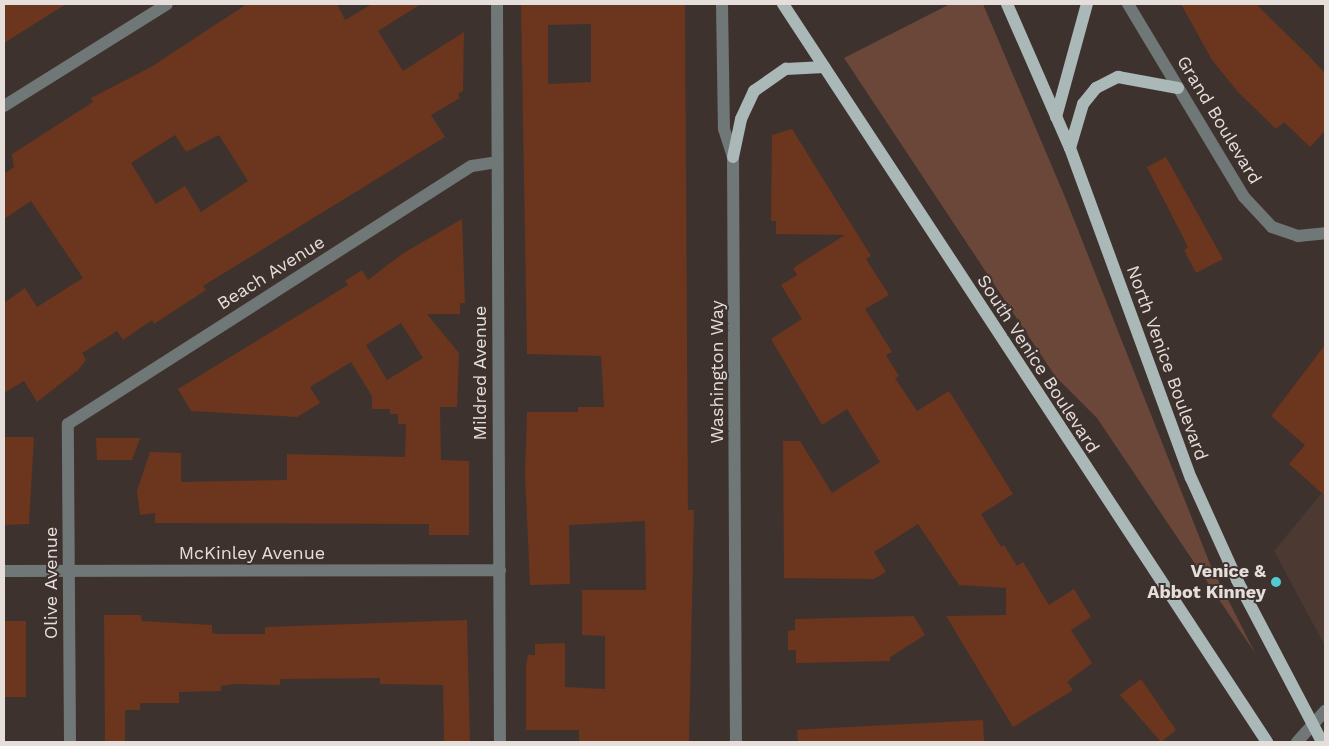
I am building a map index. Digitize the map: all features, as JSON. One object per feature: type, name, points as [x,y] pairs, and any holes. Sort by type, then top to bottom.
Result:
[{"type":"main road","name":"South Venice Boulevard","points":[[783,4],[1267,742]]},
{"type":"main road","name":"North Venice Boulevard","points":[[1007,4],[1070,148],[1191,478],[1312,726],[1322,742]]},
{"type":"main road","points":[[1056,117],[1087,4]]},
{"type":"main road","points":[[733,157],[741,119],[754,91],[786,69],[824,68]]},
{"type":"main road","points":[[1070,148],[1082,104],[1096,88],[1118,77],[1178,88]]},
{"type":"street","points":[[4,106],[167,4]]},
{"type":"street","name":"Mildred Avenue","points":[[496,4],[500,742]]},
{"type":"street","name":"Washington Way","points":[[722,4],[724,129],[733,157],[736,742]]},
{"type":"street","name":"Grand Boulevard","points":[[1128,4],[1244,197],[1272,227],[1298,236],[1325,233]]},
{"type":"street","name":"Beach Avenue","points":[[68,424],[472,166],[496,162]]},
{"type":"street","name":"Olive Avenue","points":[[68,424],[70,742]]},
{"type":"street","name":"McKinley Avenue","points":[[4,571],[500,570]]},
{"type":"street","points":[[1297,742],[1325,711]]},
{"type":"shaded area","points":[[950,4],[983,4],[1065,197],[1210,564],[1255,653],[1097,418],[1055,376],[844,58]]},
{"type":"shaded area","points":[[1325,489],[1325,646],[1274,551]]},
{"type":"building","points":[[4,4],[66,4],[4,43]]},
{"type":"building","points":[[247,4],[337,4],[345,20],[372,4],[421,4],[378,31],[403,71],[464,32],[463,91],[458,94],[460,98],[431,115],[445,137],[203,286],[206,290],[154,324],[152,320],[123,340],[117,331],[82,353],[86,360],[78,370],[37,402],[24,381],[4,393],[4,303],[25,288],[37,307],[83,278],[31,201],[4,219],[4,174],[14,167],[12,154],[93,102],[91,98],[151,67]],"holes":[[[175,135],[186,152],[219,135],[248,181],[201,212],[185,186],[156,204],[131,163]]]},
{"type":"building","points":[[521,4],[685,4],[688,510],[694,510],[689,742],[579,742],[579,730],[526,730],[526,665],[528,655],[535,655],[535,644],[565,643],[565,687],[605,689],[605,636],[582,635],[582,590],[646,590],[645,521],[569,525],[570,584],[530,585],[525,474],[527,412],[578,412],[578,407],[604,407],[601,356],[527,354]],"holes":[[[591,24],[591,82],[548,84],[548,25]]]},
{"type":"building","points":[[1181,4],[1256,4],[1325,73],[1325,131],[1310,147],[1284,122],[1276,129],[1238,92],[1212,60]]},
{"type":"building","points":[[792,129],[871,256],[866,259],[889,295],[865,309],[892,352],[886,355],[899,376],[895,378],[917,411],[949,391],[1013,494],[981,514],[1001,547],[1004,545],[1017,566],[1023,562],[1049,605],[1074,589],[1091,617],[1071,630],[1092,663],[1067,682],[1073,690],[1013,727],[946,616],[1006,615],[1006,588],[959,585],[918,524],[874,552],[886,572],[874,579],[784,578],[783,441],[800,441],[832,493],[880,462],[847,409],[822,425],[771,339],[802,319],[781,285],[797,275],[793,268],[845,235],[776,234],[776,221],[771,221],[772,135]]},
{"type":"building","points":[[1166,157],[1223,259],[1196,273],[1184,250],[1188,247],[1147,167]]},
{"type":"building","points":[[462,219],[465,303],[460,303],[460,314],[427,314],[459,353],[457,407],[440,407],[441,460],[469,461],[469,535],[429,535],[429,524],[155,523],[155,513],[140,515],[137,491],[150,452],[181,453],[181,482],[287,480],[287,454],[405,457],[406,424],[398,424],[398,414],[390,414],[390,409],[372,409],[372,396],[351,362],[310,387],[320,403],[297,417],[191,411],[178,389],[348,285],[345,281],[362,270],[368,280],[402,254]],"holes":[[[401,323],[423,358],[387,380],[366,345]]]},
{"type":"building","points":[[1325,345],[1325,496],[1289,464],[1305,445],[1271,416]]},
{"type":"building","points":[[4,437],[34,437],[29,524],[4,525]]},
{"type":"building","points":[[96,438],[140,438],[132,460],[97,460]]},
{"type":"building","points":[[104,615],[141,615],[142,621],[212,625],[212,633],[217,634],[265,634],[265,627],[467,620],[470,742],[444,742],[443,685],[380,684],[380,678],[280,679],[280,685],[236,684],[221,686],[221,691],[179,692],[179,703],[140,703],[140,710],[125,710],[125,742],[105,742]]},
{"type":"building","points":[[914,616],[925,635],[890,657],[890,661],[796,663],[796,650],[788,650],[788,631],[795,630],[795,619]]},
{"type":"building","points":[[4,621],[26,621],[26,697],[4,697]]},
{"type":"building","points":[[1141,679],[1176,730],[1161,742],[1120,695]]},
{"type":"building","points":[[983,720],[984,742],[798,742],[797,730]]},
{"type":"place","name":"Venice & Abbot Kinney","points":[[1276,582]]}]
